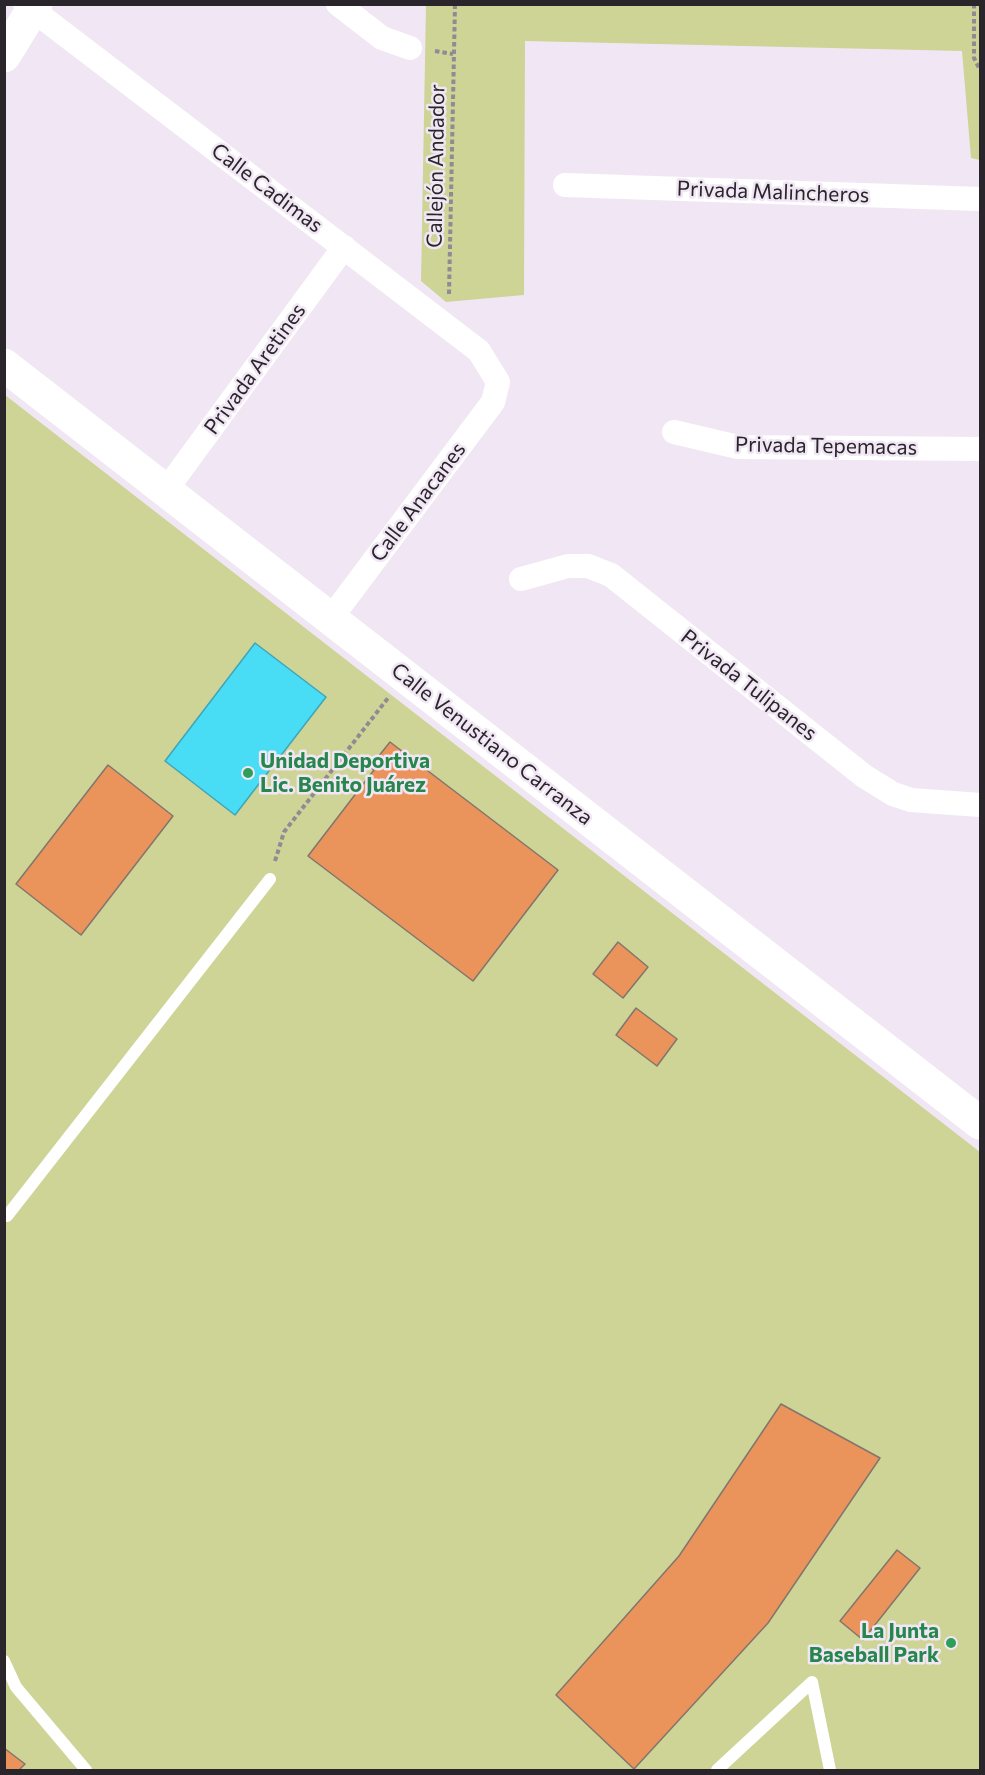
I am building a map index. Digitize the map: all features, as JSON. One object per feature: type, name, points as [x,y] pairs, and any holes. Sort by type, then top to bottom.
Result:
[{"type":"street","points":[[338,4],[382,38],[410,48]]},
{"type":"street","points":[[4,56],[31,6]]},
{"type":"street","name":"Calle Cadimas","points":[[31,6],[479,351],[498,382]]},
{"type":"street","name":"Privada Malincheros","points":[[565,185],[981,199]]},
{"type":"street","name":"Privada Aretines","points":[[166,490],[344,247]]},
{"type":"street","name":"Calle Venustiano Carranza","points":[[4,365],[981,1123]]},
{"type":"street","name":"Calle Anacanes","points":[[331,618],[493,402],[498,382]]},
{"type":"street","name":"Privada Tepemacas","points":[[674,432],[738,447],[981,450]]},
{"type":"street","name":"Privada Tulipanes","points":[[521,579],[568,566],[588,566],[611,575],[864,776],[893,794],[911,800],[981,805]]},
{"type":"lane","points":[[5,1218],[270,879]]},
{"type":"lane","points":[[4,1661],[16,1687],[86,1770]]},
{"type":"lane","points":[[717,1770],[812,1682],[830,1770]]},
{"type":"path","name":"Callejón Andador","points":[[448,328],[455,4]]},
{"type":"path","points":[[974,4],[974,58],[981,70]]},
{"type":"path","points":[[270,879],[284,832],[405,676]]},
{"type":"green space","points":[[426,5],[980,5],[980,160],[971,158],[962,51],[525,41],[524,295],[446,302],[421,281]]},
{"type":"green space","name":"Unidad Deportiva Lic. Benito Juárez","points":[[5,395],[980,1152],[980,1770],[5,1770]]},
{"type":"water","points":[[255,643],[326,697],[235,815],[165,761]]},
{"type":"building","points":[[390,742],[558,870],[473,981],[308,856],[374,770],[370,767]]},
{"type":"building","points":[[108,765],[173,816],[81,935],[16,884]]},
{"type":"building","points":[[618,942],[648,967],[623,998],[593,974]]},
{"type":"building","points":[[636,1008],[677,1039],[657,1066],[616,1035]]},
{"type":"building","points":[[781,1404],[880,1458],[768,1623],[634,1769],[556,1695],[679,1556]]},
{"type":"building","points":[[897,1550],[920,1568],[863,1640],[840,1621]]},
{"type":"building","points":[[4,1748],[25,1764],[19,1770],[4,1770]]},
{"type":"place","name":"Unidad Deportiva Lic. Benito Juárez","points":[[248,773]]},
{"type":"place","name":"La Junta Baseball Park","points":[[951,1643]]}]
